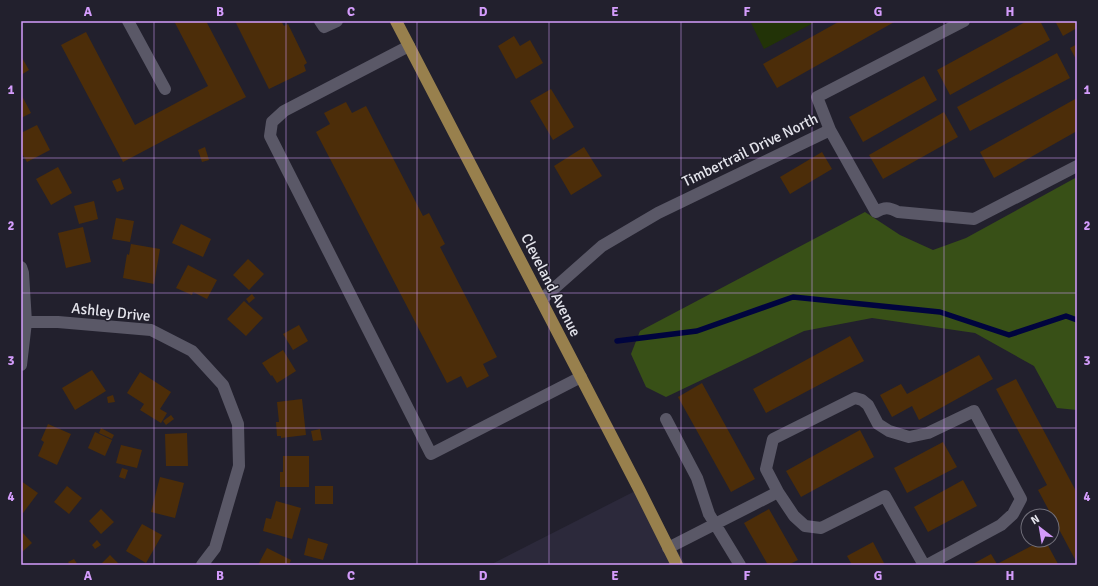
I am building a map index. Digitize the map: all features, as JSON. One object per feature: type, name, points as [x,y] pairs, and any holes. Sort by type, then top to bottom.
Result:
[{"type":"main road","name":"Cleveland Avenue","points":[[396,21],[677,565]]},
{"type":"street","points":[[128,21],[165,89]]},
{"type":"street","points":[[320,21],[324,28],[337,21]]},
{"type":"street","name":"Timbertrail Drive North","points":[[541,300],[608,242],[658,213],[830,130],[817,97],[964,21]]},
{"type":"street","points":[[409,46],[284,111],[272,122],[270,136],[431,454],[581,377]]},
{"type":"street","points":[[830,130],[876,212],[883,208],[891,208],[898,212],[974,220],[1077,166]]},
{"type":"street","points":[[21,267],[23,273],[26,322],[21,365]]},
{"type":"street","name":"Ashley Drive","points":[[26,322],[58,322],[151,330],[192,351],[223,385],[238,424],[240,466],[215,548],[202,565]]},
{"type":"street","points":[[924,565],[885,496],[821,528],[805,526],[794,516],[778,492],[766,469],[773,439],[855,398],[862,400],[868,405],[878,424],[889,431],[909,437],[928,434],[974,410],[1021,499],[1014,514],[1001,525],[928,565]]},
{"type":"street","points":[[666,419],[697,478],[710,514],[740,565]]},
{"type":"street","points":[[668,548],[778,492]]},
{"type":"shaded area","points":[[639,489],[686,565],[490,565]]},
{"type":"green space","points":[[750,21],[817,21],[764,49]]},
{"type":"green space","points":[[1077,177],[1077,410],[1057,408],[1034,366],[975,333],[872,318],[804,331],[666,397],[646,387],[631,354],[640,331],[865,212],[900,235],[933,250],[966,238]]},
{"type":"building","points":[[174,21],[206,21],[246,97],[123,162],[61,45],[86,32],[135,125],[208,86]]},
{"type":"building","points":[[235,21],[281,21],[284,26],[288,24],[307,63],[304,65],[306,71],[269,89]]},
{"type":"building","points":[[840,21],[896,21],[777,88],[763,64]]},
{"type":"building","points":[[1027,21],[1040,21],[1050,40],[950,95],[937,70]]},
{"type":"building","points":[[1055,21],[1077,21],[1077,28],[1063,36]]},
{"type":"building","points":[[514,36],[520,46],[530,40],[543,63],[516,79],[498,46]]},
{"type":"building","points":[[1077,44],[1077,61],[1070,48]]},
{"type":"building","points":[[1057,53],[1070,78],[970,131],[957,107]]},
{"type":"building","points":[[21,56],[29,70],[21,75]]},
{"type":"building","points":[[924,76],[937,100],[863,142],[849,117]]},
{"type":"building","points":[[551,89],[574,127],[553,140],[530,101]]},
{"type":"building","points":[[21,94],[31,113],[21,118]]},
{"type":"building","points":[[1077,98],[1077,131],[994,178],[980,152]]},
{"type":"building","points":[[346,102],[352,113],[366,106],[423,216],[429,213],[445,244],[440,247],[497,357],[483,364],[489,376],[467,388],[461,376],[447,383],[316,132],[330,124],[324,113]]},
{"type":"building","points":[[944,112],[958,137],[883,179],[869,155]]},
{"type":"building","points":[[37,125],[50,150],[27,162],[21,152],[21,133]]},
{"type":"building","points":[[205,147],[209,160],[202,162],[198,150]]},
{"type":"building","points":[[584,147],[602,176],[571,195],[554,166]]},
{"type":"building","points":[[822,152],[832,169],[790,194],[780,177]]},
{"type":"building","points":[[58,167],[72,193],[51,205],[36,179]]},
{"type":"building","points":[[120,178],[124,189],[117,192],[112,181]]},
{"type":"building","points":[[94,201],[98,219],[79,224],[74,206]]},
{"type":"building","points":[[116,218],[134,221],[130,242],[112,239]]},
{"type":"building","points":[[181,224],[211,239],[203,257],[172,243]]},
{"type":"building","points":[[83,227],[91,262],[66,268],[58,233]]},
{"type":"building","points":[[131,244],[160,249],[154,284],[123,278],[127,254],[129,255]]},
{"type":"building","points":[[248,259],[264,274],[249,290],[233,275]]},
{"type":"building","points":[[188,265],[217,280],[207,299],[193,292],[192,295],[176,288]]},
{"type":"building","points":[[252,294],[255,298],[249,303],[246,299]]},
{"type":"building","points":[[244,301],[263,318],[246,336],[227,319]]},
{"type":"building","points":[[299,325],[308,341],[293,350],[283,334]]},
{"type":"building","points":[[850,336],[864,361],[766,413],[753,389]]},
{"type":"building","points":[[283,350],[296,371],[277,383],[262,363]]},
{"type":"building","points":[[979,355],[993,379],[919,420],[912,406],[892,417],[880,395],[901,384],[907,394]]},
{"type":"building","points":[[92,370],[106,391],[75,410],[62,388]]},
{"type":"building","points":[[140,372],[171,392],[160,409],[167,413],[161,423],[140,410],[144,404],[127,393]]},
{"type":"building","points":[[1016,379],[1077,493],[1077,563],[1060,531],[1060,508],[1048,508],[1038,490],[1047,485],[996,389]]},
{"type":"building","points":[[702,383],[755,479],[731,492],[678,397]]},
{"type":"building","points":[[113,395],[115,402],[108,403],[107,397]]},
{"type":"building","points":[[302,399],[306,435],[281,438],[281,436],[277,436],[276,422],[279,422],[277,402]]},
{"type":"building","points":[[171,415],[174,419],[166,425],[163,421]]},
{"type":"building","points":[[48,424],[71,434],[57,465],[38,456],[44,442],[41,440]]},
{"type":"building","points":[[101,428],[114,435],[112,439],[99,433]]},
{"type":"building","points":[[320,429],[322,440],[313,441],[311,431]]},
{"type":"building","points":[[860,430],[874,457],[801,497],[786,471]]},
{"type":"building","points":[[95,432],[112,440],[105,456],[88,448]]},
{"type":"building","points":[[187,433],[188,466],[166,466],[165,434]]},
{"type":"building","points":[[943,442],[957,467],[907,493],[894,468]]},
{"type":"building","points":[[121,445],[142,450],[137,468],[116,463]]},
{"type":"building","points":[[283,456],[309,456],[309,487],[280,487],[280,472],[283,472]]},
{"type":"building","points":[[122,468],[128,470],[125,479],[119,477]]},
{"type":"building","points":[[160,477],[184,483],[175,518],[151,512]]},
{"type":"building","points":[[963,480],[977,506],[928,532],[914,507]]},
{"type":"building","points":[[21,481],[38,493],[23,513],[21,512]]},
{"type":"building","points":[[67,486],[82,498],[69,514],[54,502]]},
{"type":"building","points":[[315,486],[333,486],[333,504],[315,504]]},
{"type":"building","points":[[276,501],[301,508],[292,539],[263,531],[266,518],[271,519]]},
{"type":"building","points":[[101,509],[114,522],[101,534],[89,521]]},
{"type":"building","points":[[769,509],[798,560],[788,565],[768,565],[744,523]]},
{"type":"building","points":[[142,524],[162,535],[146,563],[126,551]]},
{"type":"building","points":[[21,531],[32,543],[21,553]]},
{"type":"building","points":[[308,538],[328,544],[323,560],[304,555]]},
{"type":"building","points":[[97,540],[101,545],[95,549],[92,545]]},
{"type":"building","points":[[873,542],[885,565],[852,565],[847,556]]},
{"type":"building","points":[[267,548],[291,560],[289,565],[258,565]]},
{"type":"building","points":[[1028,548],[1049,548],[1058,564],[971,565],[991,554],[997,564]]},
{"type":"building","points":[[110,555],[120,565],[100,565]]},
{"type":"building","points":[[74,559],[78,565],[70,565],[68,562]]},
{"type":"waterway","points":[[617,341],[697,331],[793,297],[940,312],[1009,335],[1066,316],[1077,320]]}]
